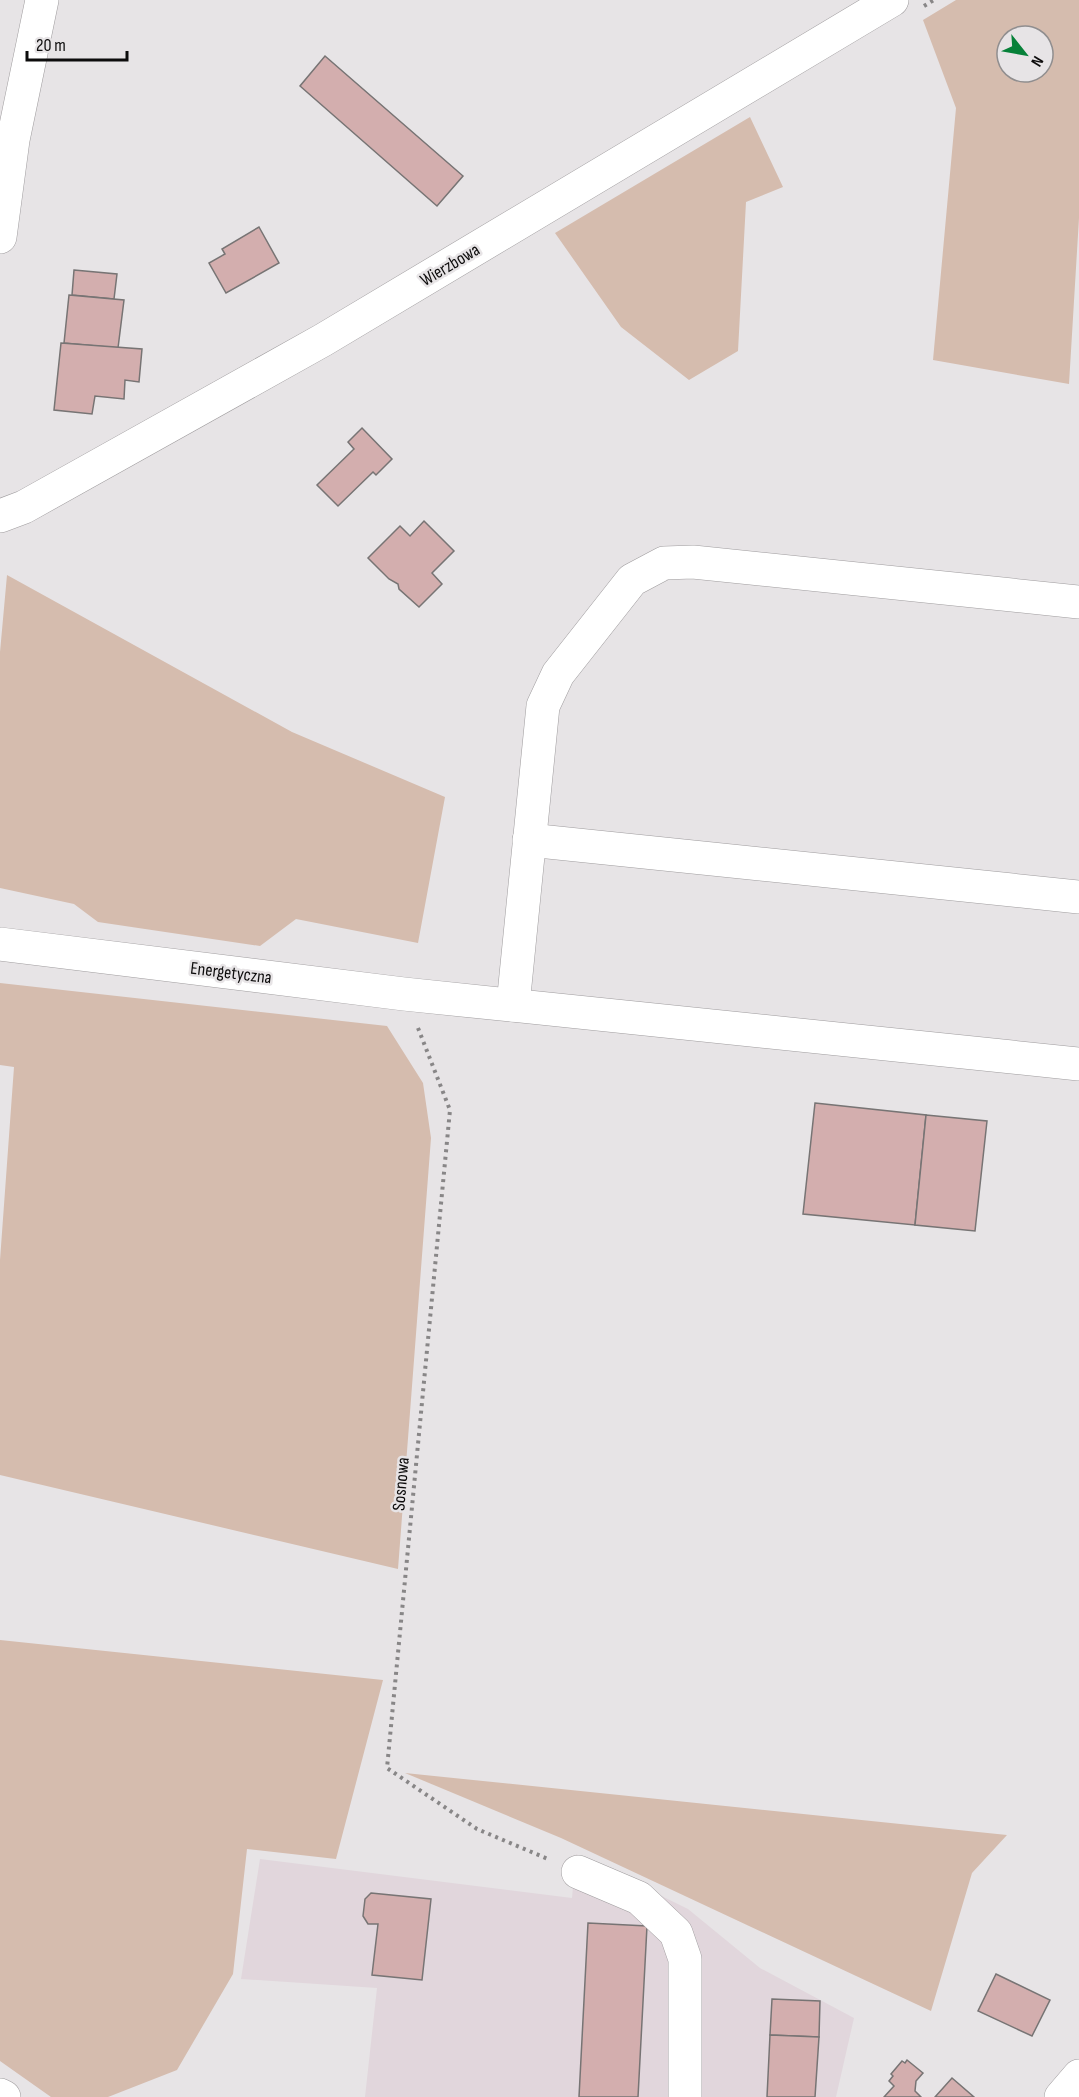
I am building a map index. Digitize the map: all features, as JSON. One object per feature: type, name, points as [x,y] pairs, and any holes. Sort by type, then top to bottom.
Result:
[{"type":"street","points":[[0,237],[13,140],[42,0]]},
{"type":"street","name":"Wierzbowa","points":[[0,516],[24,507],[323,340],[892,0]]},
{"type":"street","points":[[513,1005],[543,706],[558,674],[632,580],[664,563],[693,562],[1079,602]]},
{"type":"street","points":[[530,840],[1079,897]]},
{"type":"street","name":"Energetyczna","points":[[0,944],[404,994],[1079,1064]]},
{"type":"street","points":[[578,1872],[639,1898],[676,1933],[685,1959],[685,2097]]},
{"type":"street","points":[[1061,2097],[1079,2076]]},
{"type":"path","name":"Sosnowa","points":[[404,994],[450,1110],[387,1768],[477,1829],[578,1872]]},
{"type":"shaded area","points":[[956,0],[1079,0],[1079,218],[1069,384],[933,360],[956,108],[923,20]]},
{"type":"shaded area","points":[[750,117],[783,187],[746,202],[738,351],[689,380],[621,327],[555,233]]},
{"type":"shaded area","points":[[7,575],[292,732],[445,797],[418,943],[296,919],[260,946],[98,922],[74,904],[0,888],[0,652]]},
{"type":"shaded area","points":[[0,983],[387,1026],[423,1083],[431,1138],[398,1569],[0,1475],[0,1260],[14,1067],[0,1065]]},
{"type":"shaded area","points":[[0,1640],[383,1680],[336,1859],[247,1849],[233,1974],[177,2070],[108,2097],[51,2097],[0,2061]]},
{"type":"shaded area","points":[[405,1773],[1007,1835],[972,1873],[931,2011],[561,1838]]},
{"type":"shaded area","points":[[576,1854],[688,1909],[760,1968],[854,2018],[836,2097],[365,2097],[377,1988],[241,1979],[260,1859],[572,1898]]},
{"type":"building","points":[[325,56],[463,176],[437,206],[300,86]]},
{"type":"building","points":[[259,227],[279,263],[226,293],[209,263],[225,254],[222,249]]},
{"type":"building","points":[[74,270],[117,274],[114,299],[72,295]]},
{"type":"building","points":[[69,295],[124,300],[118,348],[64,343]]},
{"type":"building","points":[[61,343],[142,349],[139,382],[125,380],[124,399],[95,396],[92,414],[54,410]]},
{"type":"building","points":[[362,428],[392,459],[376,475],[373,472],[338,506],[317,485],[354,449],[348,442]]},
{"type":"building","points":[[424,521],[454,551],[432,573],[442,584],[419,607],[399,589],[398,584],[389,579],[368,558],[400,526],[410,536]]},
{"type":"building","points":[[815,1103],[926,1115],[915,1225],[803,1214]]},
{"type":"building","points":[[926,1115],[987,1121],[975,1231],[915,1225]]},
{"type":"building","points":[[371,1893],[431,1899],[422,1980],[372,1975],[378,1924],[368,1924],[363,1916],[365,1899]]},
{"type":"building","points":[[588,1923],[647,1926],[638,2097],[579,2097]]},
{"type":"building","points":[[996,1974],[1050,2000],[1032,2036],[978,2011]]},
{"type":"building","points":[[772,1999],[820,2001],[819,2037],[770,2035]]},
{"type":"building","points":[[770,2035],[819,2037],[815,2097],[767,2097]]},
{"type":"building","points":[[907,2060],[923,2073],[916,2081],[915,2091],[921,2097],[884,2097],[894,2086],[889,2081],[893,2076],[891,2074],[902,2061],[905,2063]]},
{"type":"building","points":[[952,2078],[974,2097],[935,2097]]}]
